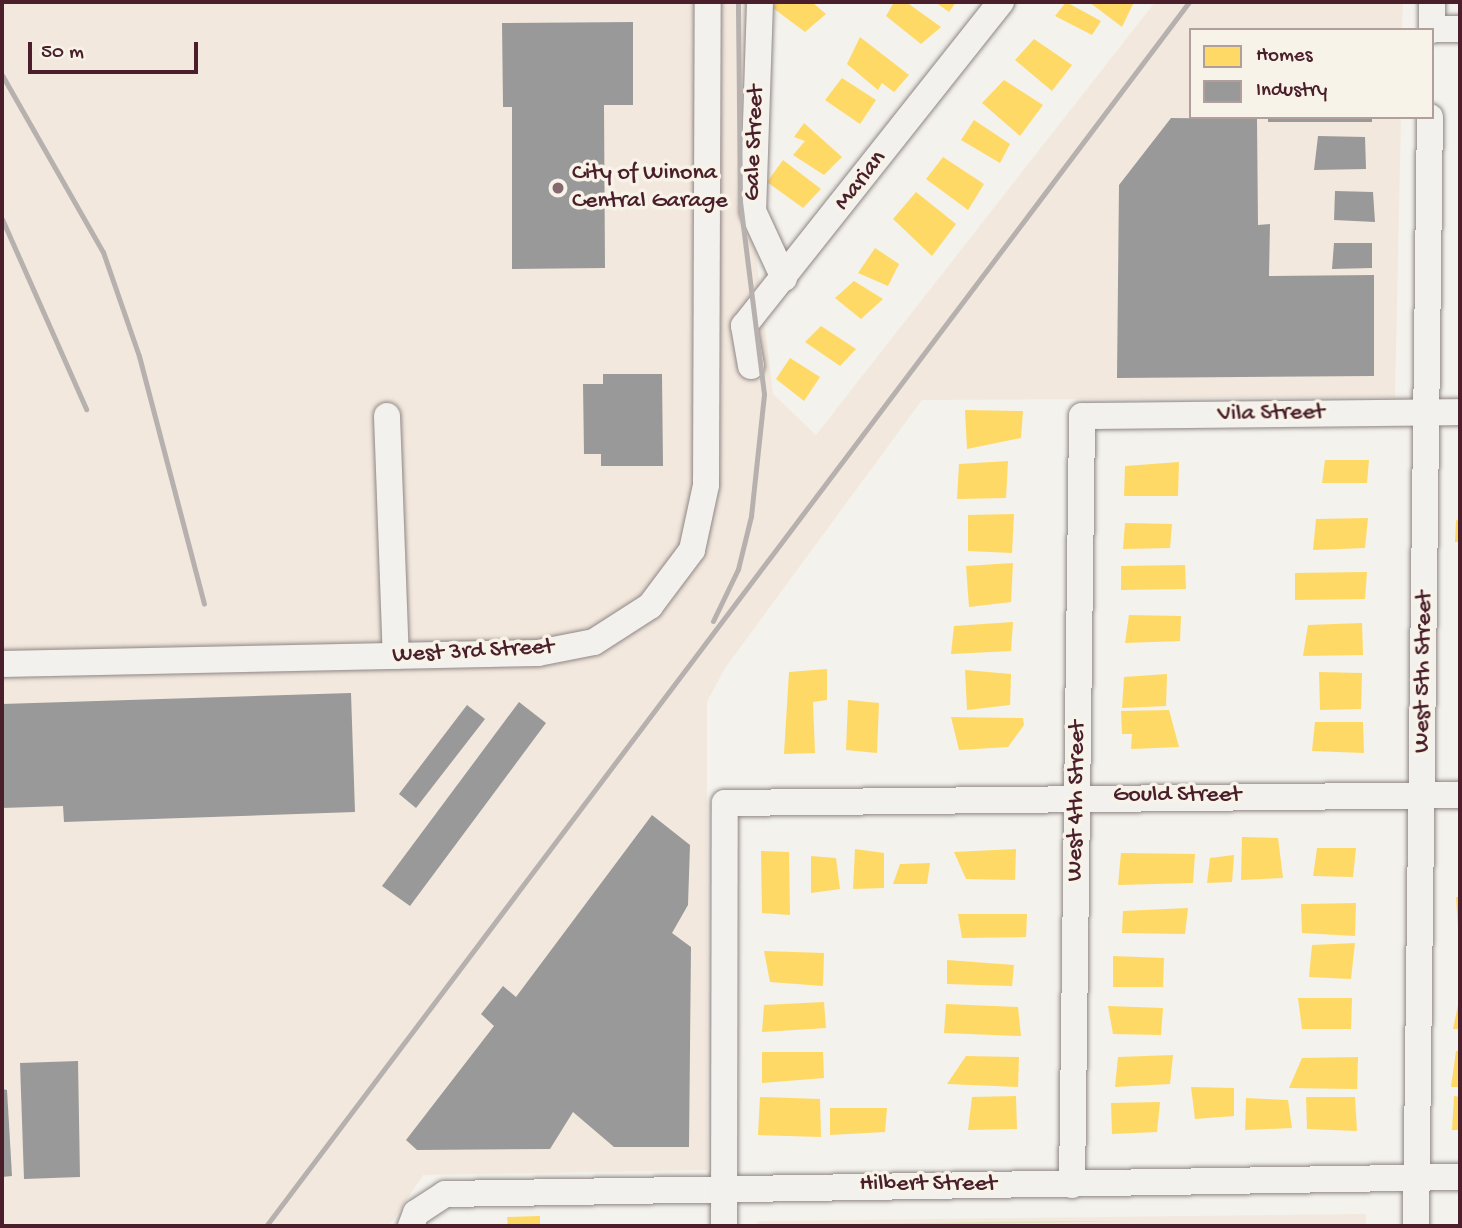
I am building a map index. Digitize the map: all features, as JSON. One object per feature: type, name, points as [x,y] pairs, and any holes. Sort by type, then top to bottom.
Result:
[{"type":"street","name":"West 3rd Street","points":[[2,664],[538,653],[594,642],[650,606],[692,550],[706,485],[708,2]]},
{"type":"street","name":"Gale Street","points":[[760,2],[753,211],[784,278]]},
{"type":"street","name":"Marian","points":[[751,366],[744,326],[1001,2]]},
{"type":"street","points":[[1432,2],[1432,28]]},
{"type":"street","points":[[1434,29],[1460,29]]},
{"type":"street","name":"West 5th Street","points":[[1416,1226],[1430,119]]},
{"type":"street","name":"Vila Street","points":[[1082,416],[1460,412]]},
{"type":"street","points":[[387,416],[396,656]]},
{"type":"street","name":"West 4th Street","points":[[1072,1185],[1082,416]]},
{"type":"street","name":"Gould Street","points":[[724,1185],[725,803],[1077,797],[1460,795]]},
{"type":"street","name":"Hilbert Street","points":[[411,1226],[416,1213],[445,1194],[724,1185],[1072,1185],[1460,1177]]},
{"type":"street","points":[[724,1185],[724,1226]]},
{"type":"shaded area","points":[[2,2],[747,2],[746,173],[773,394],[816,435],[1155,2],[1403,2],[1402,28],[1189,28],[1189,119],[1401,119],[1395,397],[922,400],[725,668],[707,702],[707,1170],[423,1175],[389,1226],[2,1226]]},
{"type":"shaded area","points":[[1366,1214],[1366,1226],[757,1226],[757,1221]]},
{"type":"green space","points":[[1139,1221],[860,1226],[860,1224]]},
{"type":"building: Homes","points":[[777,2],[812,2],[826,14],[805,32],[773,8]]},
{"type":"building: Homes","points":[[894,2],[906,2],[941,27],[921,44],[886,16]]},
{"type":"building: Homes","points":[[935,2],[956,2],[949,12]]},
{"type":"building: Homes","points":[[1066,2],[1101,21],[1092,35],[1055,16]]},
{"type":"building: Homes","points":[[1089,2],[1134,2],[1122,27]]},
{"type":"building: Homes","points":[[860,37],[909,75],[894,92],[882,83],[878,90],[847,64]]},
{"type":"building: Homes","points":[[1034,39],[1072,65],[1052,91],[1015,60]]},
{"type":"building: Homes","points":[[842,78],[876,100],[860,124],[825,100]]},
{"type":"building: Homes","points":[[1004,80],[1043,105],[1020,136],[982,103]]},
{"type":"building: Homes","points":[[974,120],[1010,144],[1000,163],[961,140]]},
{"type":"building: Homes","points":[[804,123],[842,157],[824,175],[793,155],[805,141],[794,137]]},
{"type":"building: Homes","points":[[943,157],[984,184],[968,210],[926,179]]},
{"type":"building: Homes","points":[[783,160],[821,189],[803,208],[767,182]]},
{"type":"building: Homes","points":[[916,192],[956,224],[932,256],[893,219]]},
{"type":"building: Homes","points":[[875,248],[899,264],[888,286],[858,273]]},
{"type":"building: Homes","points":[[854,281],[883,299],[861,319],[835,298]]},
{"type":"building: Homes","points":[[821,326],[856,349],[840,366],[805,342]]},
{"type":"building: Homes","points":[[790,358],[820,377],[804,401],[776,379]]},
{"type":"building: Homes","points":[[965,410],[1023,411],[1021,438],[967,449]]},
{"type":"building: Homes","points":[[1325,460],[1369,460],[1367,483],[1322,483]]},
{"type":"building: Homes","points":[[1008,461],[1006,498],[957,499],[959,464]]},
{"type":"building: Homes","points":[[1179,462],[1178,496],[1124,496],[1125,466]]},
{"type":"building: Homes","points":[[1014,514],[1012,553],[968,551],[968,515]]},
{"type":"building: Homes","points":[[1368,518],[1365,548],[1313,550],[1316,519]]},
{"type":"building: Homes","points":[[1456,520],[1460,521],[1460,542],[1455,542]]},
{"type":"building: Homes","points":[[1125,523],[1172,524],[1170,548],[1123,549]]},
{"type":"building: Homes","points":[[1013,563],[1011,602],[969,607],[966,566]]},
{"type":"building: Homes","points":[[1185,565],[1186,589],[1121,590],[1121,566]]},
{"type":"building: Homes","points":[[1367,572],[1365,599],[1295,600],[1295,573]]},
{"type":"building: Homes","points":[[1129,615],[1181,616],[1180,641],[1125,643]]},
{"type":"building: Homes","points":[[1013,622],[1011,651],[951,654],[954,626]]},
{"type":"building: Homes","points":[[1362,623],[1363,655],[1303,656],[1308,625]]},
{"type":"building: Homes","points":[[827,669],[827,700],[813,702],[815,753],[784,754],[789,672]]},
{"type":"building: Homes","points":[[965,670],[1011,674],[1010,705],[967,710]]},
{"type":"building: Homes","points":[[1319,672],[1362,673],[1361,709],[1320,710]]},
{"type":"building: Homes","points":[[1167,674],[1166,706],[1122,708],[1124,677]]},
{"type":"building: Homes","points":[[848,700],[879,703],[877,753],[846,750]]},
{"type":"building: Homes","points":[[1169,710],[1179,747],[1131,749],[1132,734],[1122,734],[1121,711]]},
{"type":"building: Homes","points":[[951,717],[1023,718],[1024,725],[1008,747],[959,750]]},
{"type":"building: Homes","points":[[1315,722],[1363,722],[1364,753],[1312,751]]},
{"type":"building: Homes","points":[[1242,837],[1278,838],[1283,878],[1241,880]]},
{"type":"building: Homes","points":[[1317,848],[1356,848],[1353,877],[1313,876]]},
{"type":"building: Homes","points":[[855,849],[884,853],[884,888],[853,889]]},
{"type":"building: Homes","points":[[1016,849],[1015,880],[966,879],[954,852]]},
{"type":"building: Homes","points":[[761,851],[789,852],[790,915],[762,913]]},
{"type":"building: Homes","points":[[1121,853],[1195,854],[1193,883],[1118,885]]},
{"type":"building: Homes","points":[[1234,855],[1232,882],[1207,883],[1210,858]]},
{"type":"building: Homes","points":[[811,856],[836,858],[840,889],[811,893]]},
{"type":"building: Homes","points":[[930,863],[927,884],[893,884],[900,864]]},
{"type":"building: Homes","points":[[1456,897],[1460,897],[1460,928],[1458,928]]},
{"type":"building: Homes","points":[[1356,903],[1355,936],[1302,933],[1301,904]]},
{"type":"building: Homes","points":[[1188,908],[1185,934],[1122,933],[1123,911]]},
{"type":"building: Homes","points":[[958,914],[1027,914],[1026,937],[962,938]]},
{"type":"building: Homes","points":[[1355,943],[1351,979],[1309,977],[1312,945]]},
{"type":"building: Homes","points":[[764,951],[824,953],[823,986],[770,982]]},
{"type":"building: Homes","points":[[1113,956],[1164,958],[1163,987],[1113,987]]},
{"type":"building: Homes","points":[[947,960],[1014,965],[1012,986],[947,984]]},
{"type":"building: Homes","points":[[1298,998],[1352,998],[1351,1029],[1302,1029]]},
{"type":"building: Homes","points":[[1459,1000],[1460,1029],[1453,1029]]},
{"type":"building: Homes","points":[[824,1002],[826,1028],[762,1032],[764,1005]]},
{"type":"building: Homes","points":[[946,1004],[1018,1007],[1021,1036],[944,1033]]},
{"type":"building: Homes","points":[[1108,1006],[1163,1008],[1161,1035],[1113,1034]]},
{"type":"building: Homes","points":[[1456,1051],[1460,1051],[1460,1087],[1451,1087]]},
{"type":"building: Homes","points":[[762,1052],[823,1052],[824,1078],[762,1083]]},
{"type":"building: Homes","points":[[1173,1055],[1170,1084],[1115,1087],[1118,1057]]},
{"type":"building: Homes","points":[[966,1056],[1019,1057],[1018,1087],[947,1084]]},
{"type":"building: Homes","points":[[1358,1057],[1357,1089],[1289,1088],[1302,1058]]},
{"type":"building: Homes","points":[[1191,1087],[1234,1088],[1234,1116],[1195,1119]]},
{"type":"building: Homes","points":[[1016,1096],[1017,1129],[968,1130],[972,1097]]},
{"type":"building: Homes","points":[[1454,1096],[1460,1097],[1460,1130],[1452,1130]]},
{"type":"building: Homes","points":[[760,1097],[820,1099],[821,1137],[758,1135]]},
{"type":"building: Homes","points":[[1306,1097],[1355,1097],[1357,1131],[1307,1129]]},
{"type":"building: Homes","points":[[1246,1098],[1288,1100],[1292,1128],[1245,1130]]},
{"type":"building: Homes","points":[[1160,1102],[1157,1132],[1112,1134],[1111,1103]]},
{"type":"building: Homes","points":[[830,1108],[887,1108],[885,1132],[830,1135]]},
{"type":"building: Homes","points":[[540,1216],[540,1226],[508,1226],[507,1217]]},
{"type":"building: Industry","name":"City of Winona Central Garage","points":[[633,22],[633,105],[604,105],[605,268],[512,269],[512,107],[503,107],[502,23]]},
{"type":"building: Industry","points":[[1171,118],[1257,119],[1258,225],[1270,224],[1269,276],[1374,275],[1374,376],[1117,378],[1119,185]]},
{"type":"building: Industry","points":[[1268,119],[1372,119],[1372,122],[1268,122]]},
{"type":"building: Industry","points":[[1318,136],[1365,137],[1366,169],[1314,170]]},
{"type":"building: Industry","points":[[1335,191],[1373,192],[1375,222],[1334,220]]},
{"type":"building: Industry","points":[[1334,243],[1372,243],[1372,268],[1332,269]]},
{"type":"building: Industry","points":[[603,374],[662,374],[663,466],[601,466],[601,454],[584,454],[583,384],[603,384]]},
{"type":"building: Industry","points":[[351,693],[355,812],[64,822],[63,806],[2,808],[2,704]]},
{"type":"building: Industry","points":[[519,702],[546,723],[410,906],[382,886]]},
{"type":"building: Industry","points":[[467,705],[485,719],[416,808],[399,794]]},
{"type":"building: Industry","points":[[652,815],[690,845],[688,905],[672,933],[691,947],[689,1147],[614,1147],[573,1112],[550,1149],[417,1150],[406,1140],[494,1026],[481,1014],[503,986],[516,997]]},
{"type":"building: Industry","points":[[78,1061],[80,1177],[24,1179],[20,1063]]},
{"type":"building: Industry","points":[[2,1089],[7,1090],[12,1176],[2,1177]]},
{"type":"railway","points":[[713,621],[738,569],[751,516],[764,394],[740,200],[738,2]]},
{"type":"railway","points":[[266,1226],[1189,2]]},
{"type":"railway","points":[[2,75],[103,252],[139,356],[204,604]]},
{"type":"railway","points":[[2,219],[86,409]]},
{"type":"place","name":"City of Winona Central Garage","points":[[558,188]]}]
